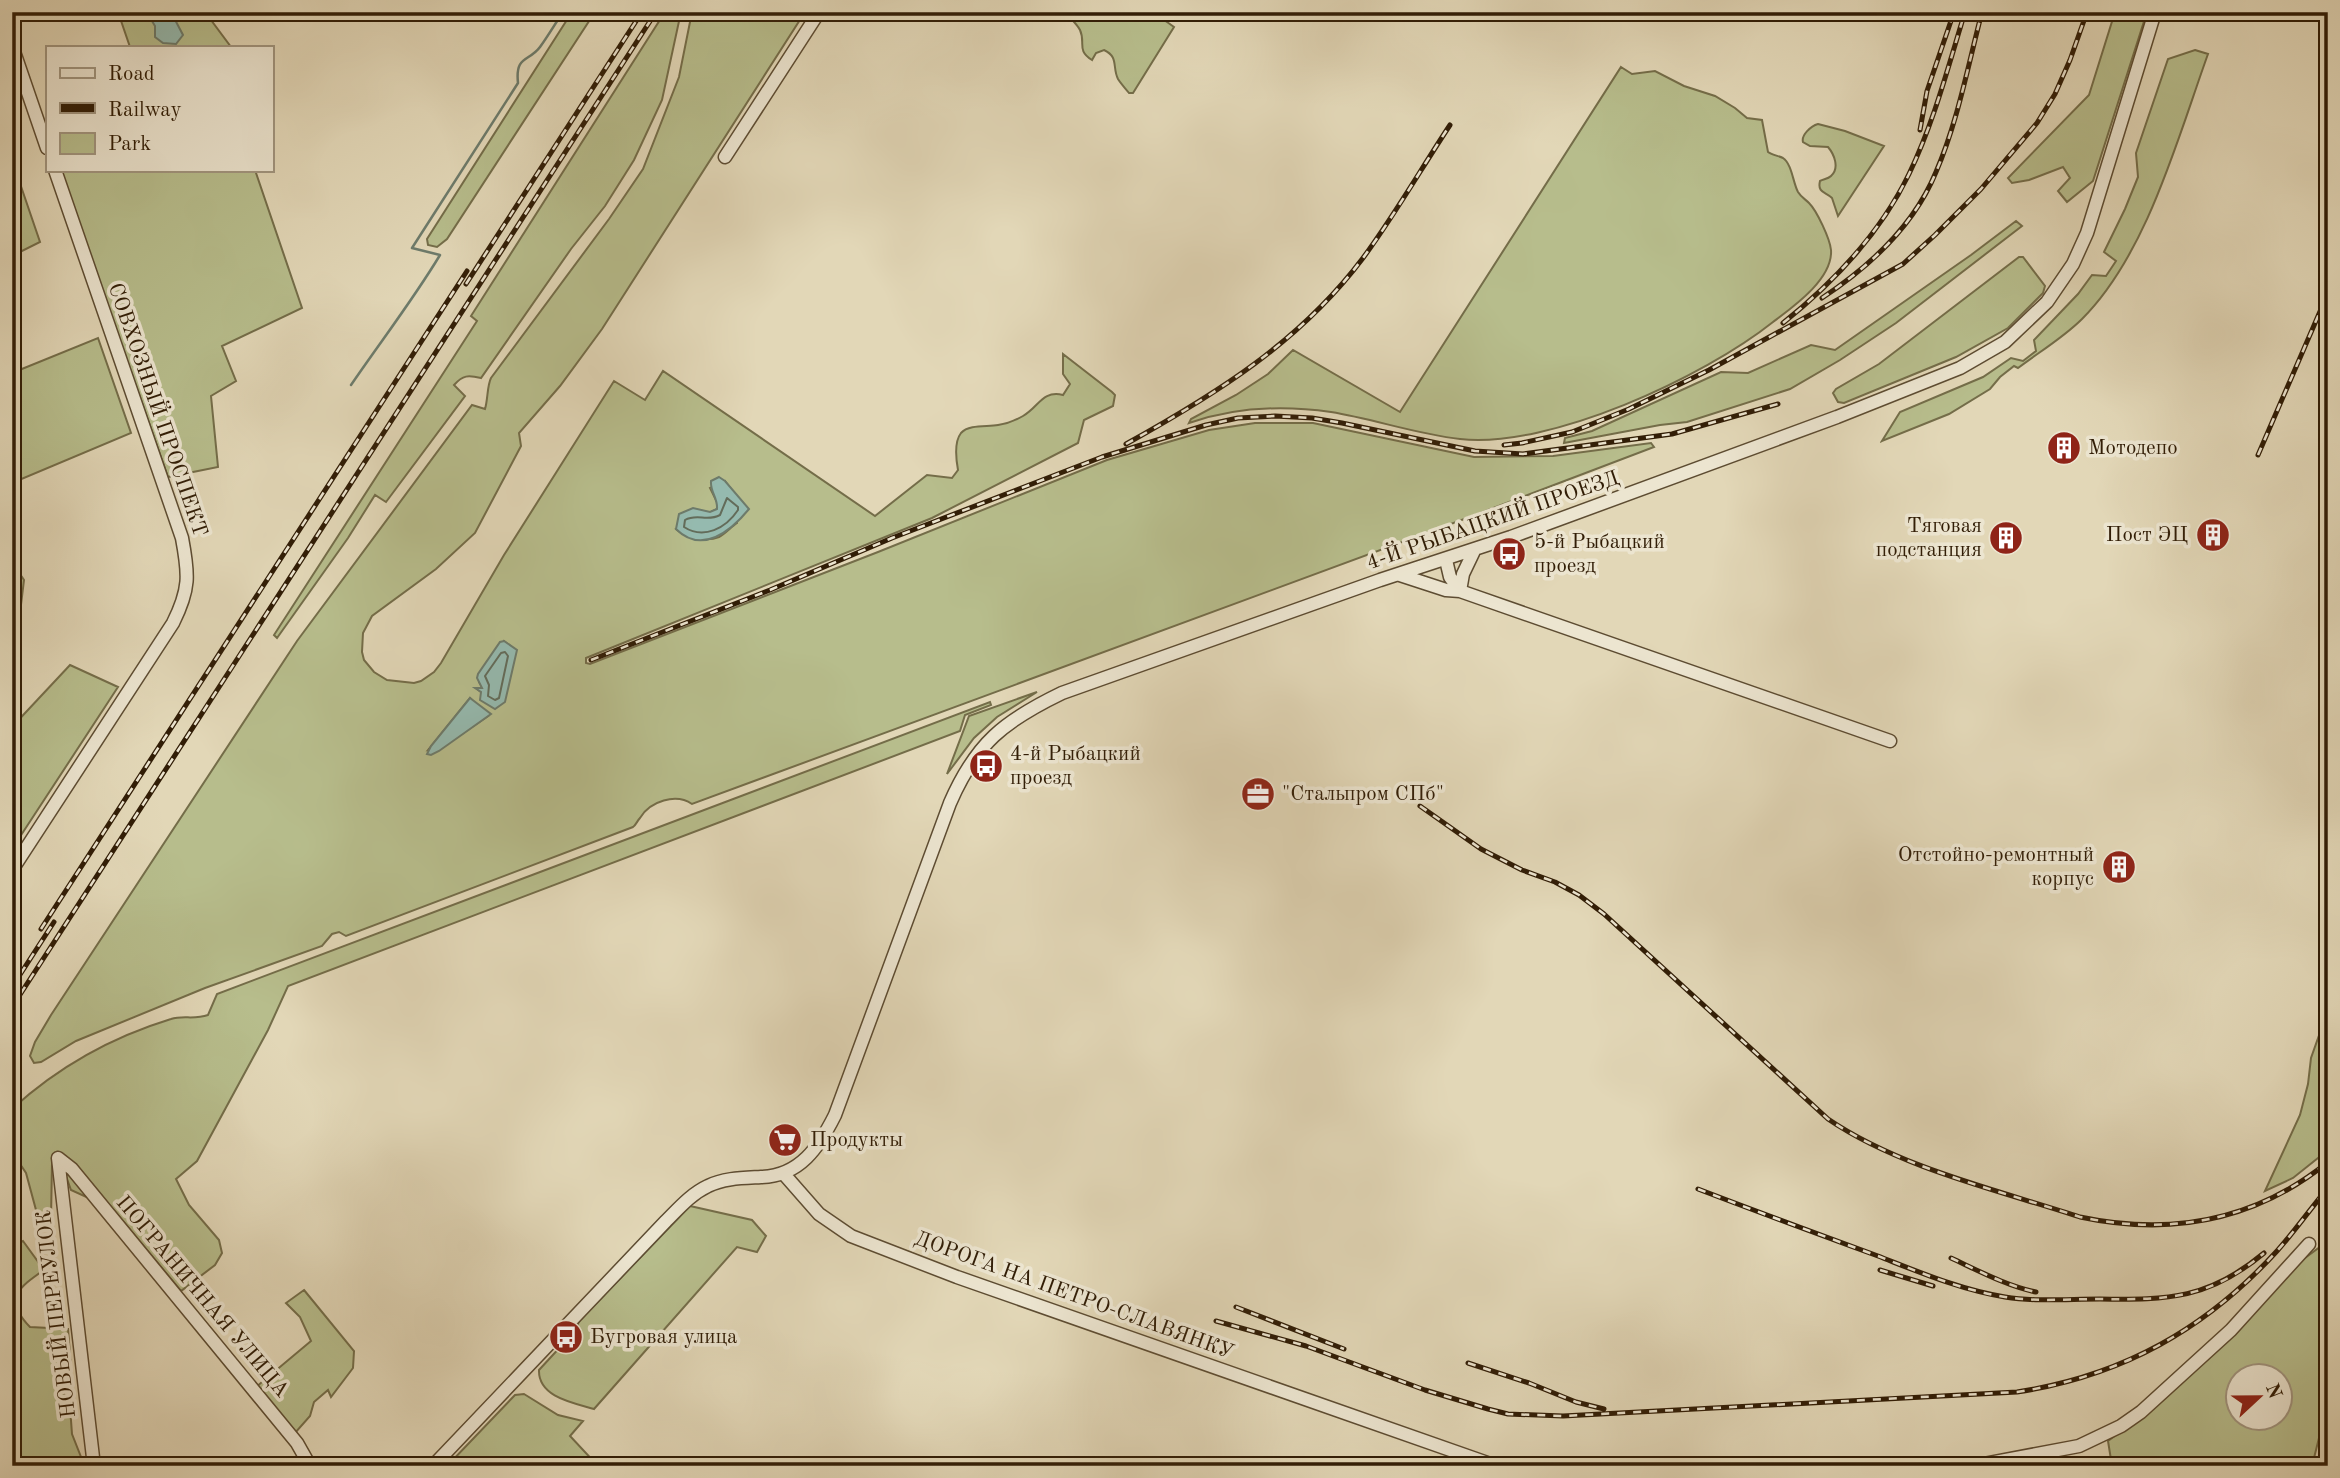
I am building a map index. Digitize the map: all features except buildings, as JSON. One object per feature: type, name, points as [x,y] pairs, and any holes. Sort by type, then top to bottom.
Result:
[{"type":"street","points":[[725,157],[819,12]]},
{"type":"street","name":"4-Й РЫБАЦКИЙ ПРОЕЗД","points":[[783,1173],[797,1167],[809,1156],[821,1142],[835,1115],[950,803],[964,773],[998,731],[1025,711],[1062,693],[1474,551],[1934,380],[2005,342],[2047,302],[2073,264],[2083,243],[2155,12]]},
{"type":"street","points":[[12,46],[46,145]]},
{"type":"street","name":"СОВХОЗНЫЙ ПРОСПЕКТ","points":[[12,870],[173,623],[188,583],[182,538],[56,172]]},
{"type":"street","points":[[1460,591],[1463,575],[1474,551]]},
{"type":"street","points":[[1446,560],[1450,577],[1460,591]]},
{"type":"street","points":[[1399,575],[1447,590],[1460,591],[1890,741]]},
{"type":"street","name":"НОВЫЙ ПЕРЕУЛОК","points":[[58,1158],[94,1466]]},
{"type":"street","name":"ПОГРАНИЧНАЯ УЛИЦА","points":[[58,1158],[72,1169],[297,1443],[310,1466]]},
{"type":"street","points":[[433,1466],[666,1221],[696,1193],[708,1186],[737,1178],[783,1173]]},
{"type":"street","name":"ДОРОГА НА ПЕТРО-СЛАВЯНКУ","points":[[783,1173],[820,1214],[851,1236],[957,1277],[1496,1466]]},
{"type":"street","points":[[1973,1466],[2079,1446],[2121,1426],[2141,1412],[2231,1330],[2309,1244]]},
{"type":"green space","points":[[118,12],[205,12],[230,46],[130,46]]},
{"type":"green space","points":[[572,12],[595,12],[447,239],[437,247],[428,245],[427,239]]},
{"type":"green space","points":[[665,12],[681,12],[662,100],[634,160],[605,206],[571,249],[481,378],[466,377],[454,385],[465,396],[386,502],[375,495],[277,638],[274,635],[477,321],[471,316]]},
{"type":"green space","points":[[692,12],[805,12],[602,329],[560,386],[519,433],[521,446],[475,533],[436,569],[372,616],[363,633],[362,652],[364,660],[374,672],[387,680],[414,683],[421,681],[441,663],[504,555],[614,381],[645,400],[663,371],[875,516],[927,475],[952,478],[958,470],[957,441],[964,430],[1010,422],[1028,412],[1045,397],[1063,395],[1070,384],[1063,374],[1063,354],[1115,395],[1113,406],[1084,420],[1078,443],[932,518],[586,658],[586,663],[590,664],[878,552],[1107,460],[1209,430],[1255,423],[1313,423],[1474,457],[1553,456],[1651,443],[1654,447],[692,804],[679,799],[664,800],[644,812],[633,827],[346,936],[339,932],[332,934],[322,946],[205,988],[76,1041],[41,1062],[34,1063],[30,1056],[51,1015],[297,641],[472,405],[485,409],[491,378],[643,169],[679,77]],"holes":[[[725,481],[735,494],[737,523],[719,537],[708,539],[690,537],[676,529],[717,509],[717,502],[710,488]],[[504,641],[513,648],[481,692],[476,688],[483,688],[479,682]],[[470,698],[488,716],[441,748],[428,750]]]},
{"type":"green space","points":[[1065,12],[1153,12],[1174,27],[1133,93],[1129,93],[1116,75],[1109,53],[1104,50],[1096,53],[1092,60],[1084,53],[1080,30]]},
{"type":"green space","points":[[2115,12],[2147,12],[2093,181],[2067,202],[2058,191],[2070,178],[2063,167],[2029,180],[2012,183],[2008,178],[2089,95]]},
{"type":"green space","points":[[2195,50],[2208,54],[2172,159],[2142,229],[2105,292],[2067,332],[2018,368],[2014,366],[1990,389],[1949,414],[1882,441],[1900,412],[1983,377],[2011,358],[2023,361],[2036,351],[2034,340],[2078,294],[2092,275],[2106,276],[2116,261],[2104,252],[2138,177],[2136,153],[2168,59]]},
{"type":"green space","points":[[1621,67],[1632,74],[1655,71],[1684,86],[1715,96],[1747,118],[1762,120],[1768,152],[1786,161],[1798,192],[1819,218],[1831,250],[1830,261],[1819,282],[1791,308],[1743,343],[1667,386],[1580,421],[1537,433],[1496,439],[1460,439],[1331,412],[1295,409],[1241,411],[1189,423],[1191,419],[1268,374],[1293,350],[1400,412]]},
{"type":"green space","points":[[1818,124],[1884,146],[1838,216],[1832,198],[1821,190],[1819,185],[1820,181],[1834,173],[1836,165],[1832,153],[1828,147],[1810,146],[1803,142],[1807,131]]},
{"type":"green space","points":[[12,160],[40,242],[12,256]]},
{"type":"green space","points":[[61,172],[256,172],[302,308],[222,346],[236,381],[211,396],[218,467],[168,477]]},
{"type":"green space","points":[[2016,221],[2022,226],[1896,323],[1790,389],[1687,422],[1564,443],[1565,438],[1592,431],[1721,372],[1748,373],[1811,345],[1835,350]]},
{"type":"green space","points":[[2019,257],[2023,257],[2045,286],[2043,293],[2008,328],[1956,357],[1844,403],[1838,402],[1833,393],[1836,389],[1879,364]]},
{"type":"green space","points":[[98,338],[131,433],[12,483],[12,373]]},
{"type":"green space","points":[[12,562],[24,580],[20,613],[12,622]]},
{"type":"green space","points":[[70,665],[118,687],[12,849],[12,727]]},
{"type":"green space","points":[[1037,692],[997,717],[974,738],[947,774],[969,716]]},
{"type":"green space","points":[[990,702],[991,705],[965,715],[960,731],[288,986],[268,1030],[197,1161],[176,1179],[189,1205],[219,1240],[222,1253],[215,1265],[181,1291],[113,1209],[71,1190],[63,1168],[52,1163],[51,1219],[39,1221],[26,1173],[20,1164],[12,1163],[12,1109],[67,1067],[107,1044],[171,1019],[208,1015],[217,994]]},
{"type":"green space","points":[[2328,1010],[2328,1150],[2293,1178],[2265,1191],[2300,1115],[2311,1058]]},
{"type":"green space","points":[[690,1206],[752,1220],[766,1236],[757,1252],[737,1247],[594,1409],[550,1393],[540,1379],[539,1370],[576,1330],[579,1321]]},
{"type":"green space","points":[[23,1241],[44,1270],[21,1289],[17,1295],[17,1309],[30,1327],[68,1329],[71,1368],[59,1383],[70,1407],[72,1434],[83,1462],[82,1466],[24,1466],[12,1435],[12,1246]]},
{"type":"green space","points":[[2328,1241],[2328,1402],[2312,1466],[2112,1466],[2108,1441],[2147,1412],[2305,1258]]},
{"type":"green space","points":[[304,1290],[354,1351],[353,1368],[331,1397],[328,1390],[314,1402],[310,1416],[295,1433],[256,1387],[311,1341],[300,1317],[286,1303]]},
{"type":"green space","points":[[524,1394],[558,1415],[583,1421],[570,1436],[598,1466],[447,1466],[515,1395]]},
{"type":"water","points":[[158,13],[172,14],[183,35],[176,44],[163,43],[155,37],[152,21]]},
{"type":"water","points":[[719,477],[749,509],[734,525],[716,537],[696,540],[686,537],[676,529],[679,514],[693,508],[710,512],[717,509],[711,481]]},
{"type":"water","points":[[504,641],[517,650],[505,702],[495,709],[480,700],[481,692],[475,688],[482,688],[478,674],[500,642]]},
{"type":"water","points":[[470,698],[491,714],[439,751],[427,754],[431,746]]},
{"type":"waterway","points":[[351,385],[440,255],[412,248],[518,83],[521,63],[536,52],[563,12]]},
{"type":"railway","points":[[466,284],[642,12]]},
{"type":"railway","points":[[12,1007],[656,12]]},
{"type":"railway","points":[[1920,130],[1927,91],[1954,12]]},
{"type":"railway","points":[[1783,323],[1837,274],[1870,236],[1898,195],[1926,134],[1965,12]]},
{"type":"railway","points":[[1822,298],[1857,273],[1888,244],[1927,192],[1951,133],[1982,12]]},
{"type":"railway","points":[[1504,445],[1572,432],[1629,409],[1709,370],[1903,264],[1981,189],[2037,123],[2055,94],[2087,12]]},
{"type":"railway","points":[[1126,444],[1192,406],[1255,364],[1312,315],[1363,258],[1450,125]]},
{"type":"railway","points":[[41,929],[467,271]]},
{"type":"railway","points":[[2258,455],[2328,293]]},
{"type":"railway","points":[[591,660],[770,590],[892,538],[1102,457],[1238,418],[1312,418],[1475,451],[1523,454],[1672,434],[1778,404]]},
{"type":"railway","points":[[1420,806],[1481,849],[1579,895],[1604,914],[1828,1119],[1856,1136],[1918,1164],[2080,1217],[2146,1225],[2179,1224],[2241,1210],[2271,1198],[2328,1162]]},
{"type":"railway","points":[[12,987],[54,922]]},
{"type":"railway","points":[[1216,1321],[1306,1346],[1425,1390],[1508,1414],[1563,1416],[2017,1392],[2055,1385],[2127,1361],[2191,1326],[2250,1279],[2284,1243],[2328,1188]]},
{"type":"railway","points":[[1698,1189],[1940,1280],[2017,1299],[2147,1299],[2187,1294],[2225,1280],[2264,1253]]},
{"type":"railway","points":[[1951,1258],[2004,1282],[2036,1292]]},
{"type":"railway","points":[[1880,1270],[1933,1286]]},
{"type":"railway","points":[[1236,1307],[1344,1349]]},
{"type":"railway","points":[[1468,1363],[1576,1402],[1604,1409]]},
{"type":"place","name":"Мотодепо","points":[[2064,448]]},
{"type":"place","name":"Пост ЭЦ","points":[[2213,535]]},
{"type":"place","name":"Тяговая подстанция","points":[[2006,538]]},
{"type":"place","name":"5-й Рыбацкий проезд","points":[[1509,554]]},
{"type":"place","name":"4-й Рыбацкий проезд","points":[[986,766]]},
{"type":"place","name":"\"Стальпром СПб\"","points":[[1258,794]]},
{"type":"place","name":"Отстойно-ремонтный корпус","points":[[2119,867]]},
{"type":"place","name":"Продукты","points":[[785,1140]]},
{"type":"place","name":"Бугровая улица","points":[[566,1337]]}]
